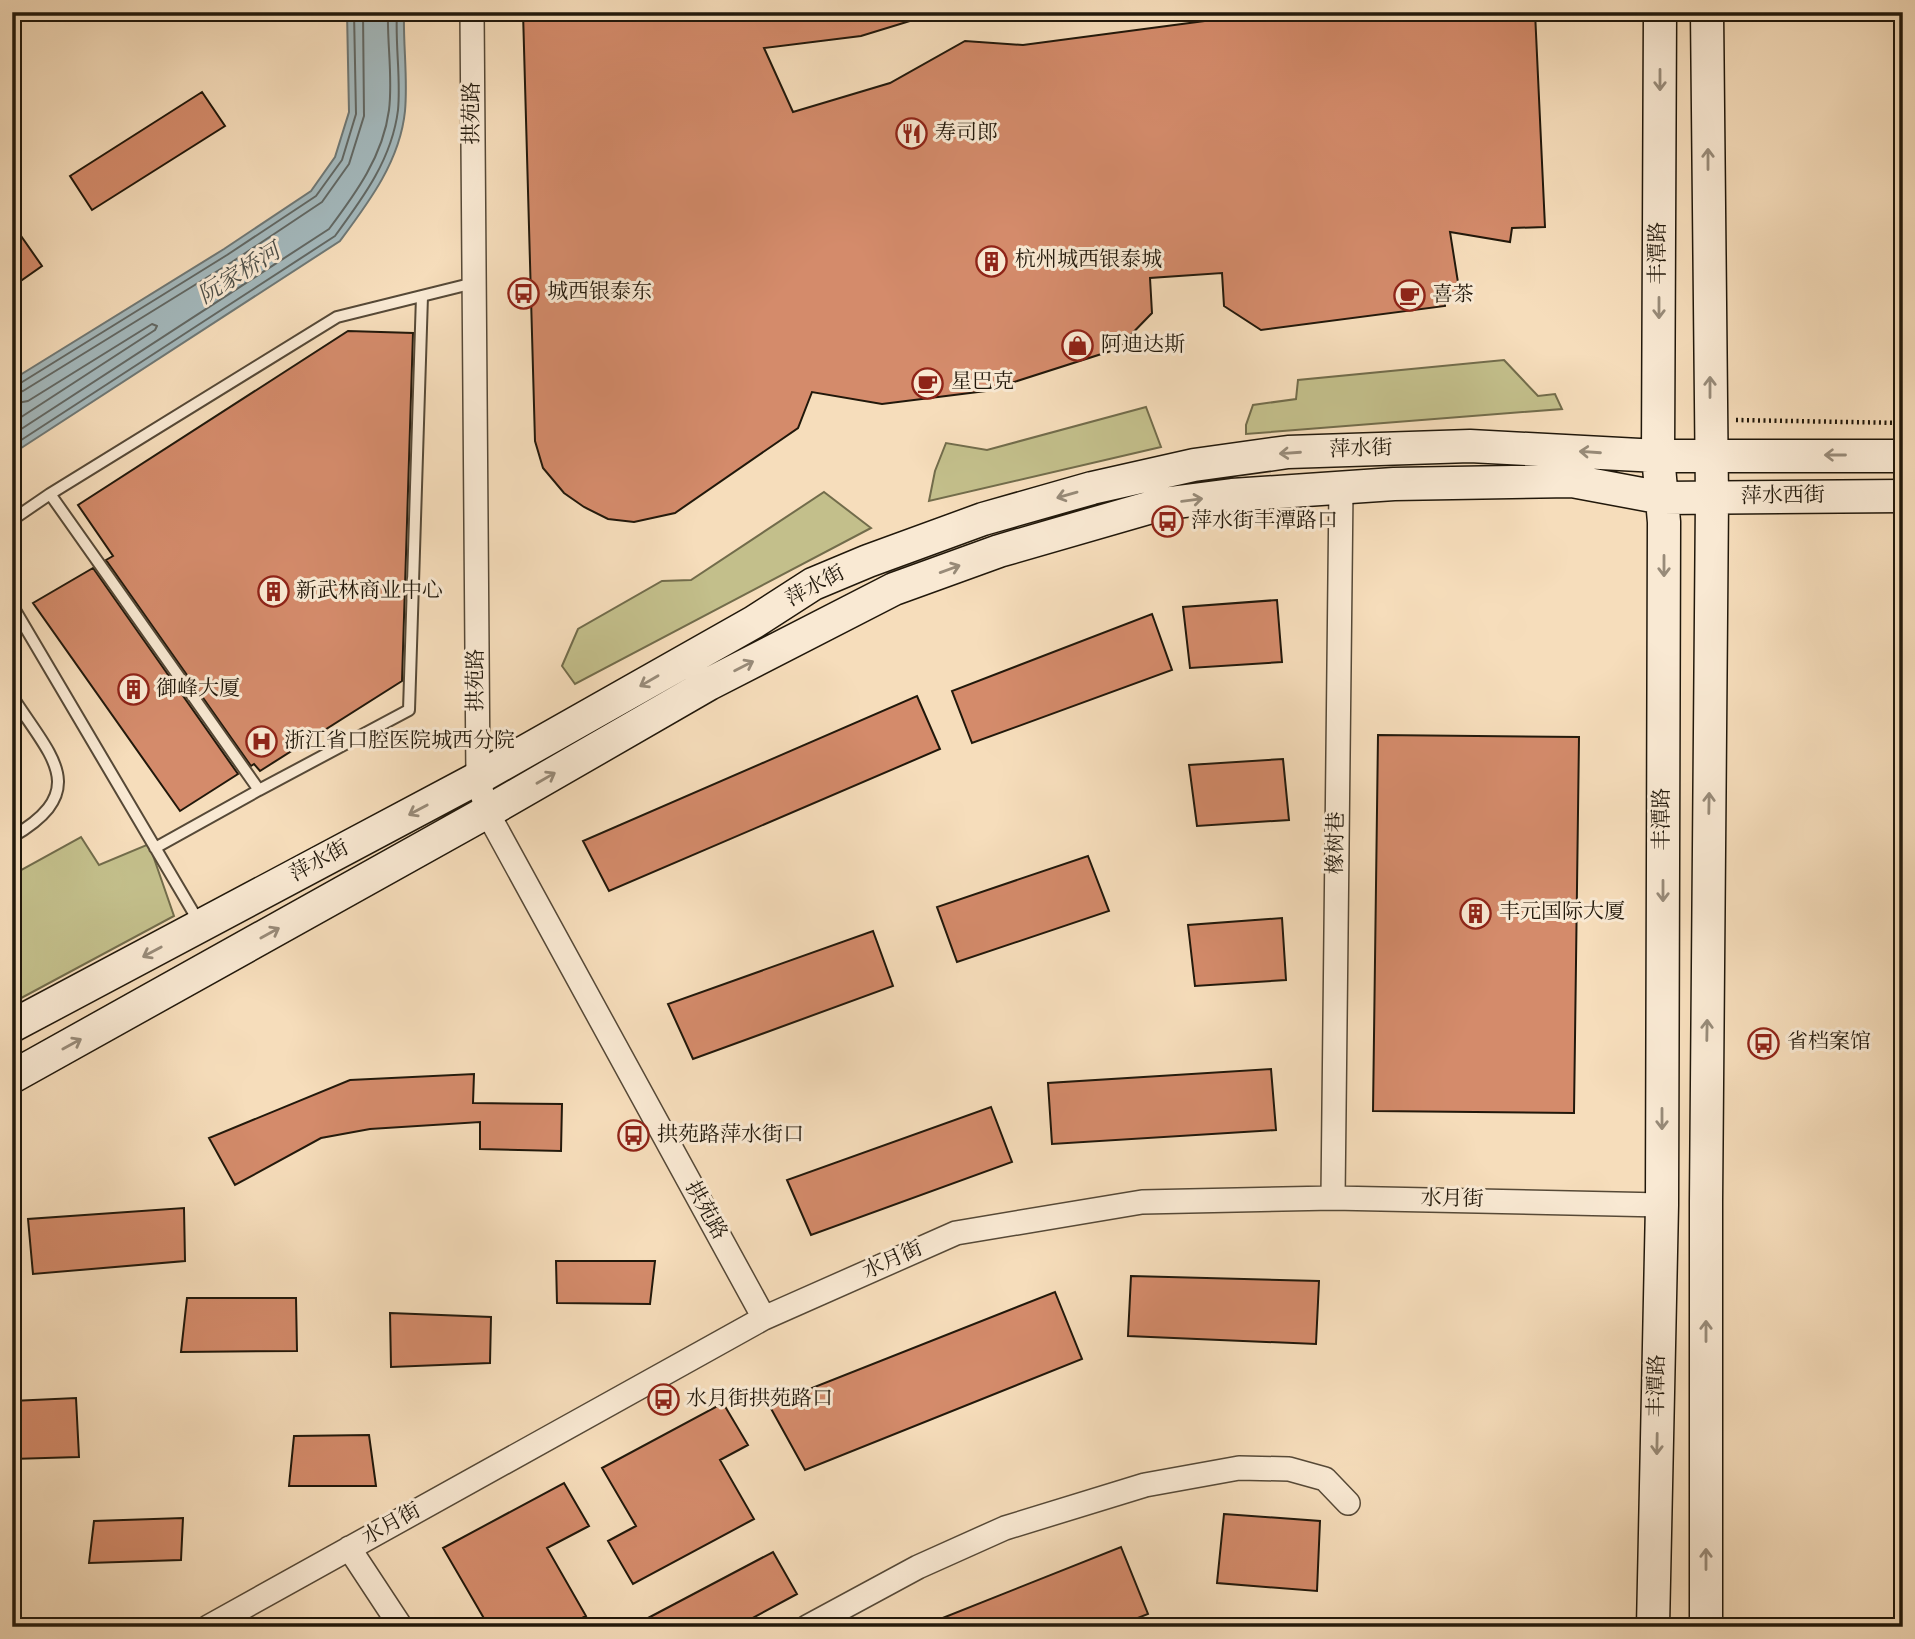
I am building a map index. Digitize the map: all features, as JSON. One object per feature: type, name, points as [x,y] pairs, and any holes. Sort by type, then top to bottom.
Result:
[{"type":"main road","name":"丰潭路","points":[[1653,1627],[1662,1205],[1663,498],[1658,456],[1660,12]]},
{"type":"main road","points":[[1706,1627],[1706,1187],[1712,498],[1707,12]]},
{"type":"main road","name":"萍水街","points":[[12,1026],[478,778],[754,622],[813,584],[983,519],[1092,488],[1194,465],[1288,452],[1470,446],[1658,456],[1710,455]]},
{"type":"main road","name":"萍水西街","points":[[1710,455],[1903,456]]},
{"type":"main road","name":"萍水街","points":[[12,1077],[487,812],[709,684],[894,589],[999,551],[1162,504],[1232,495],[1394,484],[1572,481],[1663,498]]},
{"type":"main road","name":"萍水西街","points":[[1663,498],[1903,496]]},
{"type":"street","name":"拱苑路","points":[[472,12],[478,778],[487,812],[764,1318]]},
{"type":"street","name":"橡树巷","points":[[1333,1198],[1341,489]]},
{"type":"street","name":"水月街","points":[[208,1627],[764,1318],[956,1233],[1142,1202],[1333,1198],[1662,1205]]},
{"type":"street","points":[[807,1627],[918,1567],[1005,1528],[1145,1485],[1239,1468],[1289,1469],[1325,1479],[1348,1503]]},
{"type":"street","points":[[349,1548],[401,1627]]},
{"type":"lane","points":[[12,520],[337,317],[474,283]]},
{"type":"lane","points":[[155,848],[409,710],[422,296]]},
{"type":"lane","points":[[50,494],[259,790]]},
{"type":"lane","points":[[12,606],[200,924]]},
{"type":"lane","points":[[12,696],[58,771],[60,789],[50,809],[30,827],[12,837]]},
{"type":"path","points":[[1710,420],[1903,423]]},
{"type":"shaded area","points":[[1504,360],[1538,396],[1555,394],[1562,409],[1246,434],[1246,425],[1253,405],[1296,399],[1298,380]]},
{"type":"shaded area","points":[[1146,407],[1161,447],[929,501],[935,471],[946,443],[987,450]]},
{"type":"shaded area","points":[[824,492],[871,528],[575,684],[562,666],[578,629],[662,581],[691,580]]},
{"type":"shaded area","points":[[81,837],[99,865],[149,844],[174,916],[12,1003],[12,875]]},
{"type":"water","name":"阮家桥河","points":[[347,12],[404,12],[406,99],[402,129],[390,164],[372,196],[340,241],[12,454],[12,380],[224,249],[311,191],[335,157],[349,112]]},
{"type":"building","name":"杭州城西银泰城","points":[[523,12],[923,12],[923,17],[861,36],[764,48],[793,112],[890,83],[965,41],[1023,45],[1250,15],[1255,12],[1535,12],[1545,227],[1512,228],[1510,242],[1450,232],[1460,295],[1444,292],[1445,306],[1261,330],[1224,306],[1222,273],[1150,278],[1152,313],[1117,349],[986,391],[882,404],[812,392],[798,428],[675,513],[634,522],[608,519],[564,493],[543,468],[535,441]]},
{"type":"building","points":[[202,92],[225,126],[92,210],[70,176]]},
{"type":"building","points":[[12,223],[42,266],[12,287]]},
{"type":"building","name":"新武林商业中心","points":[[348,331],[413,333],[402,681],[260,771],[254,764],[251,766],[106,560],[113,556],[78,505]]},
{"type":"building","name":"御峰大厦","points":[[93,568],[238,774],[180,811],[33,603]]},
{"type":"building","points":[[1277,600],[1282,662],[1190,668],[1183,607]]},
{"type":"building","points":[[1152,614],[1172,670],[972,743],[952,691]]},
{"type":"building","points":[[917,696],[940,749],[609,891],[583,841]]},
{"type":"building","name":"丰元国际大厦","points":[[1378,735],[1579,737],[1574,1113],[1373,1111]]},
{"type":"building","points":[[1283,759],[1289,820],[1197,826],[1189,765]]},
{"type":"building","points":[[1088,856],[1109,911],[957,962],[937,907]]},
{"type":"building","points":[[1282,918],[1286,980],[1195,986],[1188,925]]},
{"type":"building","points":[[873,931],[893,986],[693,1059],[668,1004]]},
{"type":"building","points":[[1271,1069],[1276,1130],[1052,1144],[1048,1083]]},
{"type":"building","points":[[474,1074],[473,1103],[562,1104],[561,1151],[480,1149],[480,1122],[370,1129],[321,1138],[235,1185],[209,1138],[350,1080]]},
{"type":"building","points":[[991,1107],[1012,1162],[811,1235],[787,1180]]},
{"type":"building","points":[[184,1208],[185,1261],[33,1274],[28,1219]]},
{"type":"building","points":[[556,1261],[655,1261],[650,1304],[557,1303]]},
{"type":"building","points":[[1131,1276],[1319,1281],[1316,1344],[1128,1336]]},
{"type":"building","points":[[1055,1292],[1082,1359],[805,1470],[769,1405]]},
{"type":"building","points":[[187,1298],[296,1298],[297,1351],[181,1352]]},
{"type":"building","points":[[390,1313],[491,1317],[490,1363],[391,1367]]},
{"type":"building","points":[[76,1398],[79,1457],[12,1459],[12,1401]]},
{"type":"building","points":[[723,1403],[748,1445],[720,1460],[754,1519],[633,1584],[608,1541],[636,1526],[602,1468]]},
{"type":"building","points":[[369,1435],[376,1486],[289,1486],[294,1436]]},
{"type":"building","points":[[564,1483],[589,1526],[547,1548],[586,1616],[565,1627],[489,1627],[443,1548]]},
{"type":"building","points":[[1224,1514],[1320,1521],[1317,1591],[1217,1583]]},
{"type":"building","points":[[183,1518],[181,1560],[89,1563],[94,1521]]},
{"type":"building","points":[[1121,1547],[1148,1614],[1115,1627],[920,1627]]},
{"type":"building","points":[[773,1552],[797,1594],[736,1627],[631,1627]]},
{"type":"place","name":"寿司郎","points":[[912,134]]},
{"type":"place","name":"杭州城西银泰城","points":[[992,261]]},
{"type":"place","name":"城西银泰东","points":[[524,293]]},
{"type":"place","name":"喜茶","points":[[1409,296]]},
{"type":"place","name":"阿迪达斯","points":[[1078,346]]},
{"type":"place","name":"星巴克","points":[[928,383]]},
{"type":"place","name":"萍水街丰潭路口","points":[[1168,522]]},
{"type":"place","name":"新武林商业中心","points":[[273,592]]},
{"type":"place","name":"御峰大厦","points":[[133,690]]},
{"type":"place","name":"浙江省口腔医院城西分院","points":[[261,742]]},
{"type":"place","name":"丰元国际大厦","points":[[1476,913]]},
{"type":"place","name":"省档案馆","points":[[1764,1043]]},
{"type":"place","name":"拱苑路萍水街口","points":[[634,1136]]},
{"type":"place","name":"水月街拱苑路口","points":[[663,1400]]}]
